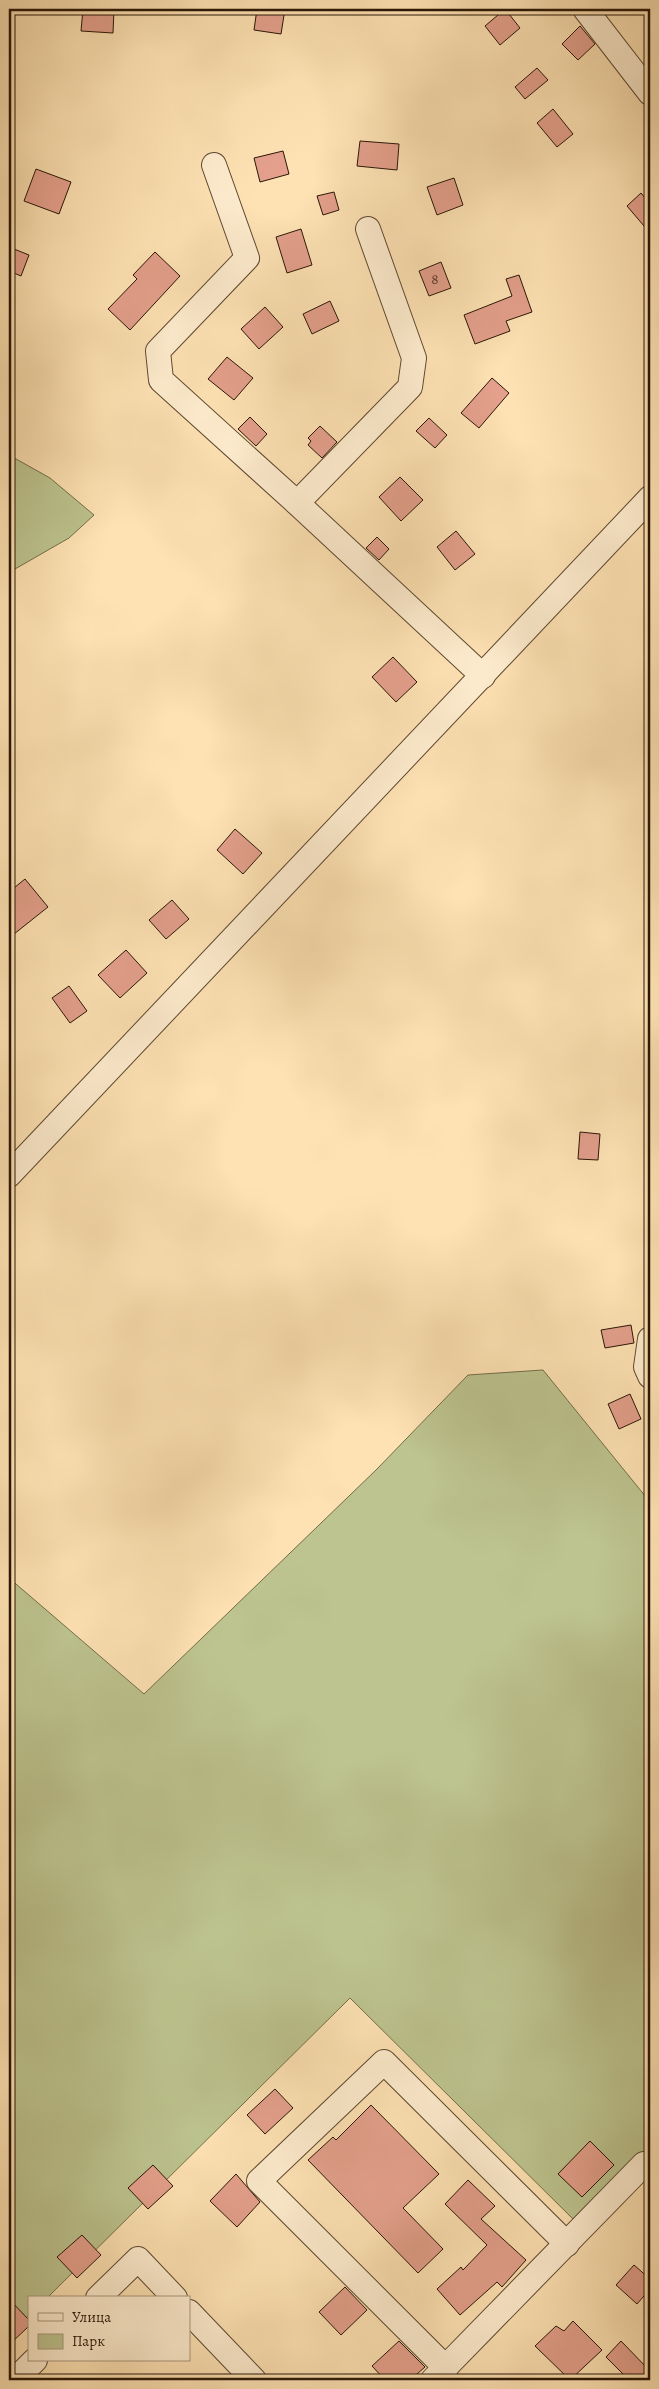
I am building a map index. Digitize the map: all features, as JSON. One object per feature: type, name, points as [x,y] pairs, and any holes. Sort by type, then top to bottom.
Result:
[{"type":"street","points":[[585,9],[650,93]]},
{"type":"street","points":[[214,165],[247,258],[158,351],[161,380],[298,503],[483,676]]},
{"type":"street","points":[[298,503],[410,387],[414,358],[368,229]]},
{"type":"street","points":[[9,1175],[650,498]]},
{"type":"street","points":[[650,1339],[646,1367],[650,1376]]},
{"type":"street","points":[[567,2244],[384,2062],[259,2181],[439,2374],[567,2244],[644,2164]]},
{"type":"street","points":[[100,2296],[138,2259],[173,2296]]},
{"type":"street","points":[[190,2313],[254,2380]]},
{"type":"street","points":[[15,2380],[33,2362]]},
{"type":"green space","points":[[9,455],[50,478],[94,515],[69,538],[15,569],[9,567]]},
{"type":"green space","points":[[543,1370],[650,1502],[650,2146],[573,2219],[350,1998],[49,2296],[28,2296],[28,2316],[9,2335],[9,1578],[144,1694],[377,1469],[468,1375]]},
{"type":"building","points":[[83,9],[114,9],[113,33],[81,31]]},
{"type":"building","points":[[257,9],[285,9],[281,34],[254,30]]},
{"type":"building","points":[[505,9],[520,28],[500,45],[485,26]]},
{"type":"building","points":[[580,26],[595,44],[578,60],[562,44]]},
{"type":"building","points":[[537,68],[548,80],[525,99],[515,87]]},
{"type":"building","points":[[553,109],[573,134],[557,147],[537,123]]},
{"type":"building","points":[[360,141],[399,144],[397,170],[357,166]]},
{"type":"building","points":[[283,151],[289,174],[260,182],[254,158]]},
{"type":"building","points":[[36,169],[71,182],[59,214],[24,201]]},
{"type":"building","points":[[454,178],[463,205],[437,215],[427,187]]},
{"type":"building","points":[[334,192],[339,210],[323,215],[317,196]]},
{"type":"building","points":[[641,193],[650,204],[650,233],[627,206]]},
{"type":"building","points":[[301,229],[312,265],[287,273],[276,237]]},
{"type":"building","points":[[9,247],[29,255],[21,276],[9,271]]},
{"type":"building","points":[[155,252],[180,276],[130,330],[108,309],[137,279],[133,275]]},
{"type":"building","points":[[441,262],[451,288],[429,296],[419,271]]},
{"type":"building","points":[[519,275],[532,312],[506,321],[510,331],[475,344],[464,315],[512,296],[506,279]]},
{"type":"building","points":[[330,301],[339,321],[312,334],[303,314]]},
{"type":"building","points":[[265,307],[283,327],[259,349],[241,329]]},
{"type":"building","points":[[227,357],[253,378],[234,400],[208,379]]},
{"type":"building","points":[[492,378],[509,393],[479,428],[461,413]]},
{"type":"building","points":[[250,417],[267,434],[256,446],[238,429]]},
{"type":"building","points":[[429,418],[447,435],[435,448],[416,431]]},
{"type":"building","points":[[320,426],[337,442],[322,458],[308,445],[311,441],[308,438]]},
{"type":"building","points":[[400,477],[423,500],[401,521],[379,497]]},
{"type":"building","points":[[456,531],[475,554],[455,570],[437,547]]},
{"type":"building","points":[[377,537],[389,549],[379,560],[366,548]]},
{"type":"building","points":[[393,657],[417,682],[396,702],[372,677]]},
{"type":"building","points":[[235,829],[262,853],[243,874],[217,850]]},
{"type":"building","points":[[25,879],[48,907],[9,938],[9,892]]},
{"type":"building","points":[[172,900],[189,919],[166,939],[149,920]]},
{"type":"building","points":[[126,950],[147,973],[120,998],[98,975]]},
{"type":"building","points":[[69,986],[87,1011],[70,1023],[52,998]]},
{"type":"building","points":[[580,1132],[600,1134],[598,1160],[578,1159]]},
{"type":"building","points":[[631,1325],[634,1343],[605,1348],[601,1330]]},
{"type":"building","points":[[630,1394],[641,1419],[619,1429],[608,1404]]},
{"type":"building","points":[[275,2089],[293,2108],[265,2134],[247,2115]]},
{"type":"building","points":[[371,2105],[439,2174],[403,2208],[443,2249],[418,2273],[308,2160],[333,2137],[336,2140]]},
{"type":"building","points":[[590,2141],[614,2165],[582,2197],[558,2174]]},
{"type":"building","points":[[153,2165],[173,2186],[148,2209],[128,2188]]},
{"type":"building","points":[[236,2174],[260,2202],[237,2227],[210,2201]]},
{"type":"building","points":[[468,2180],[495,2206],[481,2219],[526,2260],[502,2287],[497,2282],[460,2315],[437,2289],[461,2267],[463,2270],[487,2245],[445,2204]]},
{"type":"building","points":[[82,2235],[101,2255],[77,2278],[57,2257]]},
{"type":"building","points":[[634,2265],[650,2279],[650,2289],[637,2304],[616,2285]]},
{"type":"building","points":[[345,2287],[367,2310],[341,2335],[319,2312]]},
{"type":"building","points":[[9,2299],[28,2319],[28,2327],[9,2345]]},
{"type":"building","points":[[573,2321],[602,2350],[570,2380],[535,2346],[556,2326],[564,2331]]},
{"type":"building","points":[[399,2341],[425,2367],[410,2380],[385,2380],[372,2366]]},
{"type":"building","points":[[621,2341],[650,2371],[650,2376],[646,2380],[629,2380],[606,2357]]}]
